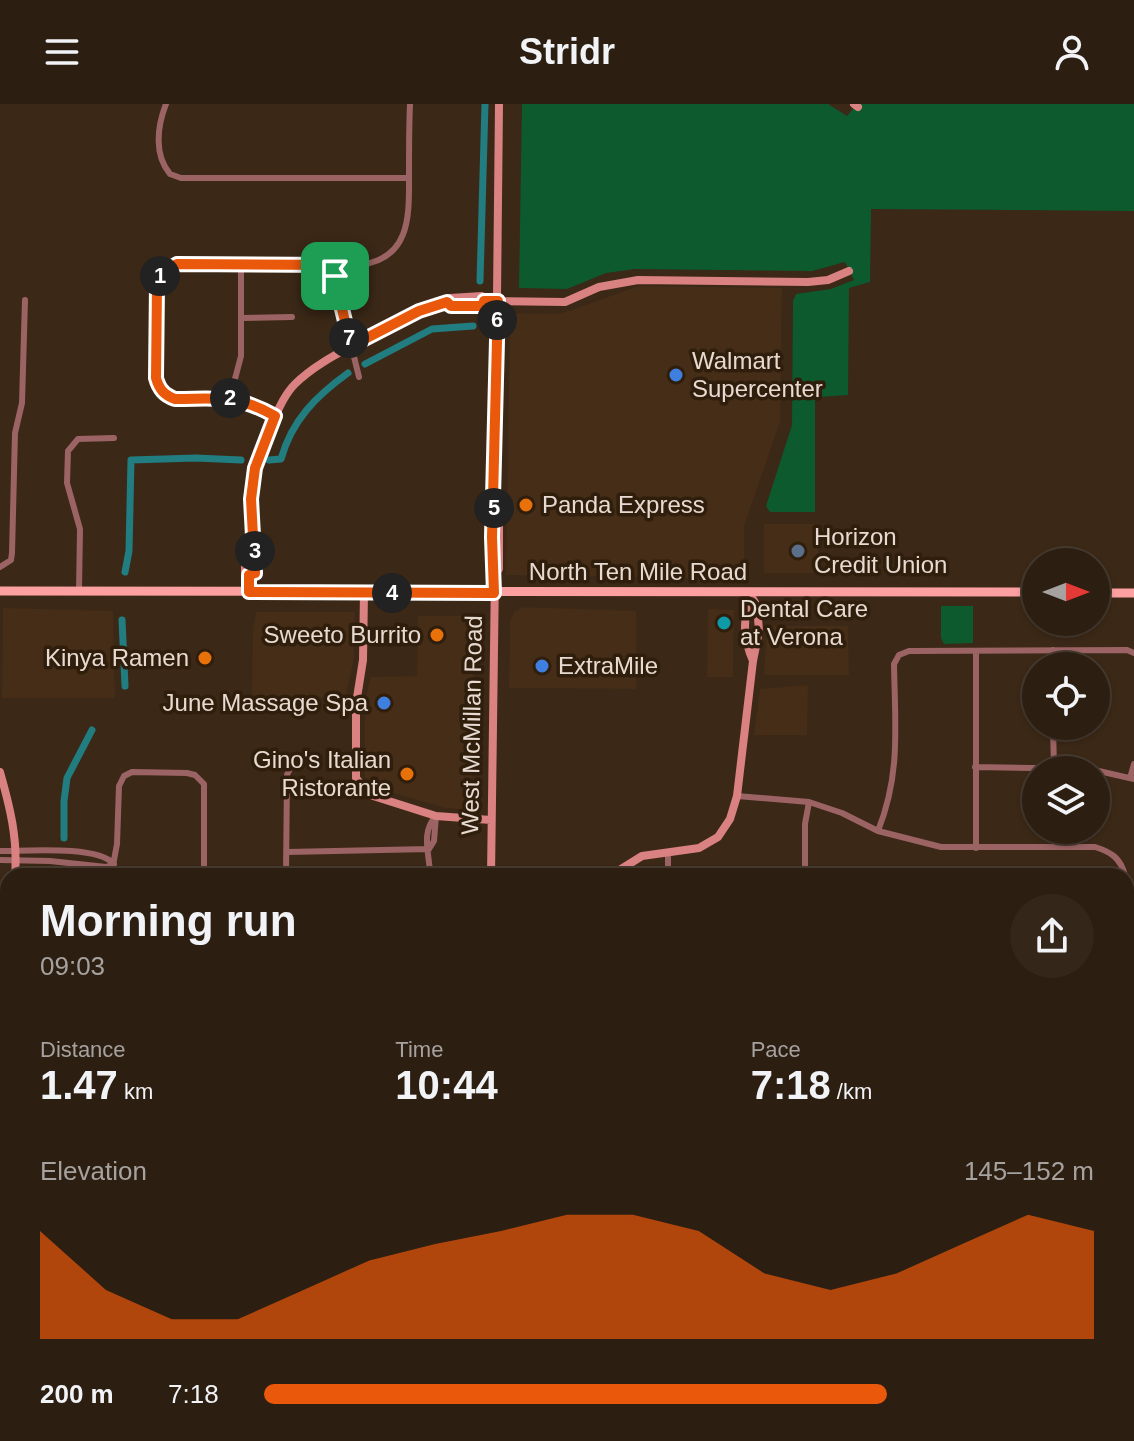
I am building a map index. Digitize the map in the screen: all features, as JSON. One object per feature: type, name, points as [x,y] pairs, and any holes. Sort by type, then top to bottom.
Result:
[{"type":"main road","name":"North Ten Mile Road","points":[[0,591],[753,595],[1022,592]]},
{"type":"main road","points":[[1110,593],[1134,593]]},
{"type":"street","points":[[166,104],[160,125],[159,157],[170,174],[181,178],[409,178]]},
{"type":"street","points":[[275,416],[248,402],[230,398],[175,399],[162,392],[156,378],[157,285],[162,273],[177,264],[334,265],[367,264],[381,259],[400,242],[409,215],[410,104]]},
{"type":"street","name":"West McMillan Road","points":[[491,868],[495,574],[492,569],[492,537],[497,408],[499,104]]},
{"type":"street","points":[[230,398],[239,367],[241,265]]},
{"type":"street","points":[[334,265],[359,377]]},
{"type":"street","points":[[249,592],[249,575],[255,573],[251,499],[255,468],[275,416],[295,384],[322,362],[351,346],[419,311],[447,302],[450,298],[469,295],[482,296],[484,301],[565,302],[609,284],[638,280],[808,282],[828,280],[849,271]]},
{"type":"street","points":[[0,567],[11,560],[12,553],[15,433],[22,403],[25,300]]},
{"type":"street","points":[[241,318],[292,317]]},
{"type":"street","points":[[79,591],[80,529],[67,483],[68,451],[73,443],[83,438],[114,438]]},
{"type":"street","points":[[364,592],[363,660],[356,704],[356,778],[370,795],[436,816],[491,820]]},
{"type":"street","points":[[753,595],[747,606],[745,629],[747,648],[753,661]]},
{"type":"street","points":[[623,868],[642,856],[699,848],[718,837],[730,819],[737,796],[759,631],[753,595]]},
{"type":"street","points":[[878,831],[893,786],[894,664],[899,655],[909,651],[1127,650],[1134,653]]},
{"type":"street","points":[[976,651],[976,848]]},
{"type":"street","points":[[286,868],[287,775],[296,755]]},
{"type":"street","points":[[1110,773],[1132,778],[1134,764]]},
{"type":"street","points":[[975,767],[1022,767]]},
{"type":"street","points":[[0,772],[11,811],[15,868]]},
{"type":"street","points":[[113,868],[119,786],[124,776],[132,772],[187,773],[201,781],[205,789],[204,868]]},
{"type":"street","points":[[737,796],[809,802],[842,813],[878,831],[941,847],[1095,847],[1110,852],[1123,868]]},
{"type":"street","points":[[805,868],[805,824],[809,802]]},
{"type":"street","points":[[430,868],[429,849],[434,841],[436,816]]},
{"type":"street","points":[[287,852],[429,849]]},
{"type":"street","points":[[0,851],[50,861],[106,867],[114,864]]},
{"type":"street","points":[[668,852],[668,868]]},
{"type":"street","points":[[0,860],[16,856]]},
{"type":"shaded area","points":[[639,286],[782,288],[780,422],[744,526],[744,579],[506,575],[510,313],[560,314]]},
{"type":"shaded area","points":[[764,524],[818,524],[818,573],[764,573]]},
{"type":"shaded area","points":[[523,607],[636,611],[636,689],[509,688],[510,621],[514,612]]},
{"type":"shaded area","points":[[3,608],[113,611],[115,698],[2,698]]},
{"type":"shaded area","points":[[708,609],[734,610],[733,677],[707,677]]},
{"type":"shaded area","points":[[256,612],[355,612],[354,659],[345,698],[256,697],[252,694]]},
{"type":"shaded area","points":[[418,616],[466,616],[474,624],[471,810],[446,808],[390,792],[365,777],[365,699],[371,677],[417,676]]},
{"type":"shaded area","points":[[767,626],[848,626],[849,675],[764,675]]},
{"type":"shaded area","points":[[808,685],[807,735],[754,735],[760,689]]},
{"type":"green space","points":[[522,104],[828,104],[847,116],[857,104],[1134,104],[1134,211],[871,209],[870,282],[849,288],[848,395],[819,397],[815,401],[815,512],[770,512],[766,506],[792,425],[793,301],[796,294],[831,289],[854,280],[845,262],[812,271],[635,269],[606,273],[567,289],[519,288]]},
{"type":"green space","points":[[941,606],[973,606],[973,643],[944,644],[941,638]]},
{"type":"waterway","points":[[480,281],[485,104]]},
{"type":"waterway","points":[[365,364],[432,329],[473,326]]},
{"type":"waterway","points":[[269,460],[281,459],[292,432],[307,410],[348,373]]},
{"type":"waterway","points":[[125,572],[129,551],[131,460],[241,460]]},
{"type":"waterway","points":[[122,620],[125,686]]},
{"type":"waterway","points":[[64,838],[67,778],[92,730]]},
{"type":"place","name":"Walmart Supercenter","points":[[676,375]]},
{"type":"place","name":"Panda Express","points":[[526,505]]},
{"type":"place","name":"Horizon Credit Union","points":[[798,551]]},
{"type":"place","name":"Dental Care at Verona","points":[[724,623]]},
{"type":"place","name":"Sweeto Burrito","points":[[437,635]]},
{"type":"place","name":"Kinya Ramen","points":[[205,658]]},
{"type":"place","name":"ExtraMile","points":[[542,666]]},
{"type":"place","name":"June Massage Spa","points":[[384,703]]},
{"type":"place","name":"Gino's Italian Ristorante","points":[[407,774]]},
{"type":"route","points":[[177,264],[334,265],[335,276],[351,346],[419,311],[447,302],[451,306],[482,306],[484,301],[498,301],[492,537],[494,593],[249,592],[249,575],[255,573],[251,499],[255,468],[275,416],[248,402],[230,398],[175,399],[162,392],[156,378],[157,285],[162,273],[177,264]]}]
